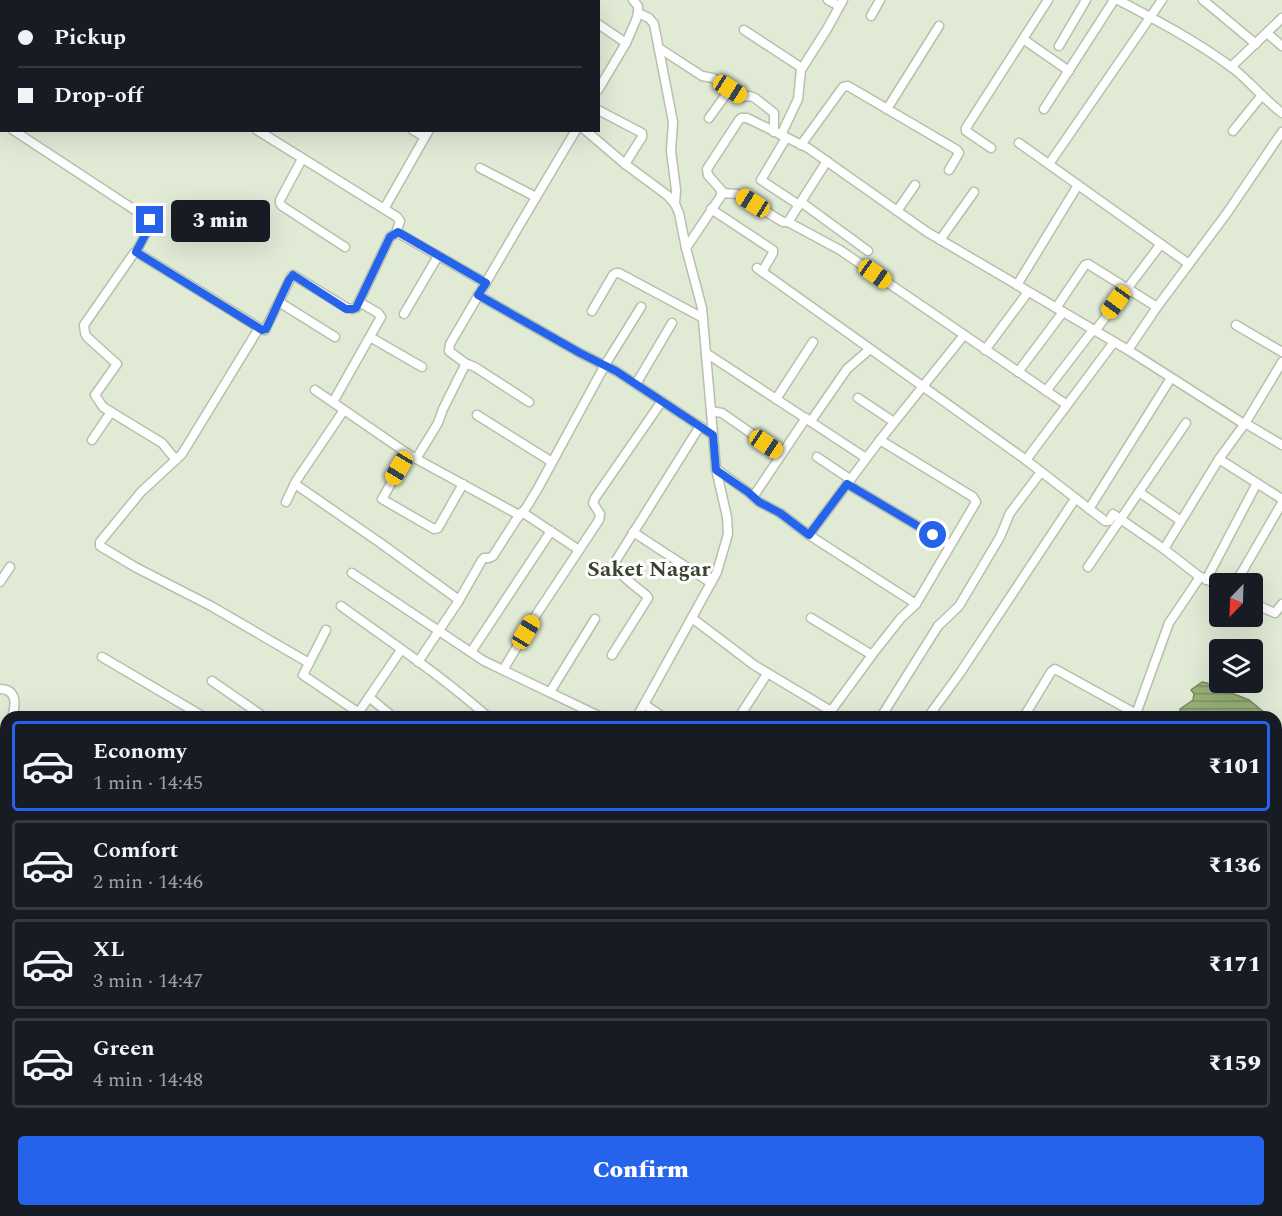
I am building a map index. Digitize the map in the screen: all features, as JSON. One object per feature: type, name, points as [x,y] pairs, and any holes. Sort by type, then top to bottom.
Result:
[{"type":"street","points":[[600,87],[626,43],[639,13],[638,6],[633,0]]},
{"type":"street","points":[[828,0],[841,3],[802,68],[798,99],[761,180],[868,250]]},
{"type":"street","points":[[871,16],[880,0]]},
{"type":"street","points":[[991,148],[966,131],[966,128],[1048,0]]},
{"type":"street","points":[[1059,46],[1086,0]]},
{"type":"street","points":[[1044,109],[1116,0],[1186,37],[1231,68],[1282,113]]},
{"type":"street","points":[[1049,164],[1162,0]]},
{"type":"street","points":[[1203,0],[1256,44]]},
{"type":"street","points":[[639,13],[652,21],[673,122],[671,151],[676,190],[675,204]]},
{"type":"street","points":[[1231,68],[1282,18]]},
{"type":"street","points":[[600,25],[626,43]]},
{"type":"street","points":[[887,109],[939,26]]},
{"type":"street","points":[[744,30],[802,68]]},
{"type":"street","points":[[1266,33],[1282,46]]},
{"type":"street","points":[[1023,39],[1069,70]]},
{"type":"street","points":[[659,48],[702,76],[713,78],[743,97],[755,98],[773,112],[780,135]]},
{"type":"street","points":[[801,145],[845,86],[957,150],[959,153],[949,170]]},
{"type":"street","points":[[709,118],[730,89]]},
{"type":"street","points":[[1233,131],[1262,95]]},
{"type":"street","points":[[600,111],[642,133],[642,137],[625,164]]},
{"type":"street","points":[[686,248],[722,190],[708,175],[708,169],[739,120],[747,118],[808,148],[940,240],[1128,350],[1282,445]]},
{"type":"street","points":[[16,132],[150,220],[150,226],[136,252],[84,325],[87,337],[117,364],[95,396],[100,404],[162,443],[176,460]]},
{"type":"street","points":[[260,132],[399,219],[398,232]]},
{"type":"street","points":[[530,402],[465,363],[449,351],[449,348],[575,132]]},
{"type":"street","points":[[587,132],[667,195],[679,213],[702,308],[716,470],[727,517],[728,534],[717,572],[640,711]]},
{"type":"street","points":[[1128,350],[1227,213],[1282,132]]},
{"type":"street","points":[[384,209],[427,134]]},
{"type":"street","points":[[1019,143],[1189,264]]},
{"type":"street","points":[[302,159],[280,203],[345,247]]},
{"type":"street","points":[[788,222],[826,161]]},
{"type":"street","points":[[480,168],[536,197]]},
{"type":"street","points":[[897,211],[915,185]]},
{"type":"street","points":[[1017,285],[1078,185]]},
{"type":"street","points":[[940,240],[974,192]]},
{"type":"street","points":[[721,193],[738,194],[783,222],[788,222],[840,250],[1067,405]]},
{"type":"street","points":[[711,210],[773,250],[760,270],[1026,460],[1105,521],[1109,521],[1113,514],[1209,581]]},
{"type":"street","points":[[136,252],[262,330],[266,329],[293,275],[346,309],[356,308],[390,237],[398,232]]},
{"type":"street","points":[[398,232],[486,283]]},
{"type":"street","points":[[1046,391],[1161,244]]},
{"type":"street","points":[[404,314],[438,256]]},
{"type":"street","points":[[1018,372],[1060,310],[1085,265],[1091,265],[1157,307]]},
{"type":"street","points":[[592,311],[613,275],[619,273],[703,318]]},
{"type":"street","points":[[986,350],[1028,291]]},
{"type":"street","points":[[478,295],[605,365],[713,435]]},
{"type":"street","points":[[279,302],[335,337]]},
{"type":"street","points":[[333,402],[381,317],[359,302]]},
{"type":"street","points":[[418,662],[482,560],[493,556],[543,480],[605,365],[641,307]]},
{"type":"street","points":[[636,384],[672,322]]},
{"type":"street","points":[[1236,325],[1282,352]]},
{"type":"street","points":[[259,328],[182,454],[138,496],[99,546],[211,606],[309,663]]},
{"type":"street","points":[[809,535],[866,458],[964,335]]},
{"type":"street","points":[[370,337],[422,367]]},
{"type":"street","points":[[776,399],[813,342]]},
{"type":"street","points":[[1026,460],[1114,342]]},
{"type":"street","points":[[753,496],[781,454],[847,369],[870,349]]},
{"type":"street","points":[[706,352],[866,458]]},
{"type":"street","points":[[416,459],[438,423],[465,363]]},
{"type":"street","points":[[1164,549],[1219,459],[1245,424],[1281,366]]},
{"type":"street","points":[[1089,509],[1171,378]]},
{"type":"street","points":[[315,390],[416,459],[521,513],[579,550]]},
{"type":"street","points":[[858,398],[894,422]]},
{"type":"street","points":[[503,670],[600,517],[593,506],[595,498],[662,401]]},
{"type":"street","points":[[286,502],[295,484],[344,410]]},
{"type":"street","points":[[711,411],[722,413],[781,454]]},
{"type":"street","points":[[92,441],[111,412]]},
{"type":"street","points":[[477,415],[552,462]]},
{"type":"street","points":[[1088,567],[1186,423]]},
{"type":"street","points":[[612,655],[648,598],[618,571],[614,564],[700,426]]},
{"type":"street","points":[[830,711],[901,618],[915,604],[976,502],[880,440]]},
{"type":"street","points":[[408,454],[382,499],[434,529],[438,528],[464,484]]},
{"type":"street","points":[[817,457],[848,482],[950,545]]},
{"type":"street","points":[[1219,459],[1282,501],[1241,573]]},
{"type":"street","points":[[716,470],[759,502],[780,513],[809,535],[915,604]]},
{"type":"street","points":[[885,711],[938,626],[959,606],[1000,537],[1010,513],[1041,472]]},
{"type":"street","points":[[1140,711],[1169,623],[1203,578],[1257,483]]},
{"type":"street","points":[[295,484],[459,600]]},
{"type":"street","points":[[1139,492],[1181,521]]},
{"type":"street","points":[[932,711],[1076,499]]},
{"type":"street","points":[[471,652],[551,531]]},
{"type":"street","points":[[633,532],[711,583]]},
{"type":"street","points":[[0,582],[10,567]]},
{"type":"street","points":[[352,573],[471,652],[589,711]]},
{"type":"street","points":[[1263,608],[1275,613],[1282,604]]},
{"type":"street","points":[[341,606],[481,711]]},
{"type":"street","points":[[692,618],[767,674],[823,711]]},
{"type":"street","points":[[811,618],[872,655]]},
{"type":"street","points":[[550,692],[595,619]]},
{"type":"street","points":[[326,630],[303,674],[304,677],[356,711],[361,709],[401,650]]},
{"type":"street","points":[[102,657],[186,711]]},
{"type":"street","points":[[1027,711],[1055,669],[1132,711]]},
{"type":"street","points":[[744,711],[767,674]]},
{"type":"street","points":[[212,681],[255,711]]},
{"type":"street","points":[[0,689],[6,689],[13,696],[13,711]]},
{"type":"street","points":[[369,697],[386,711]]},
{"type":"street","points":[[644,704],[654,711]]},
{"type":"shaded area","points":[[1202,682],[1207,683],[1209,693],[1234,694],[1249,700],[1263,711],[1180,711],[1193,700],[1194,694],[1191,690]]},
{"type":"district","name":"Saket Nagar","points":[[649,568]]},
{"type":"route","points":[[150,220],[150,226],[136,252],[262,330],[266,329],[293,275],[346,309],[356,308],[390,237],[398,232],[486,283],[478,295],[616,371],[713,435],[716,470],[809,535],[847,484],[933,535]]}]
